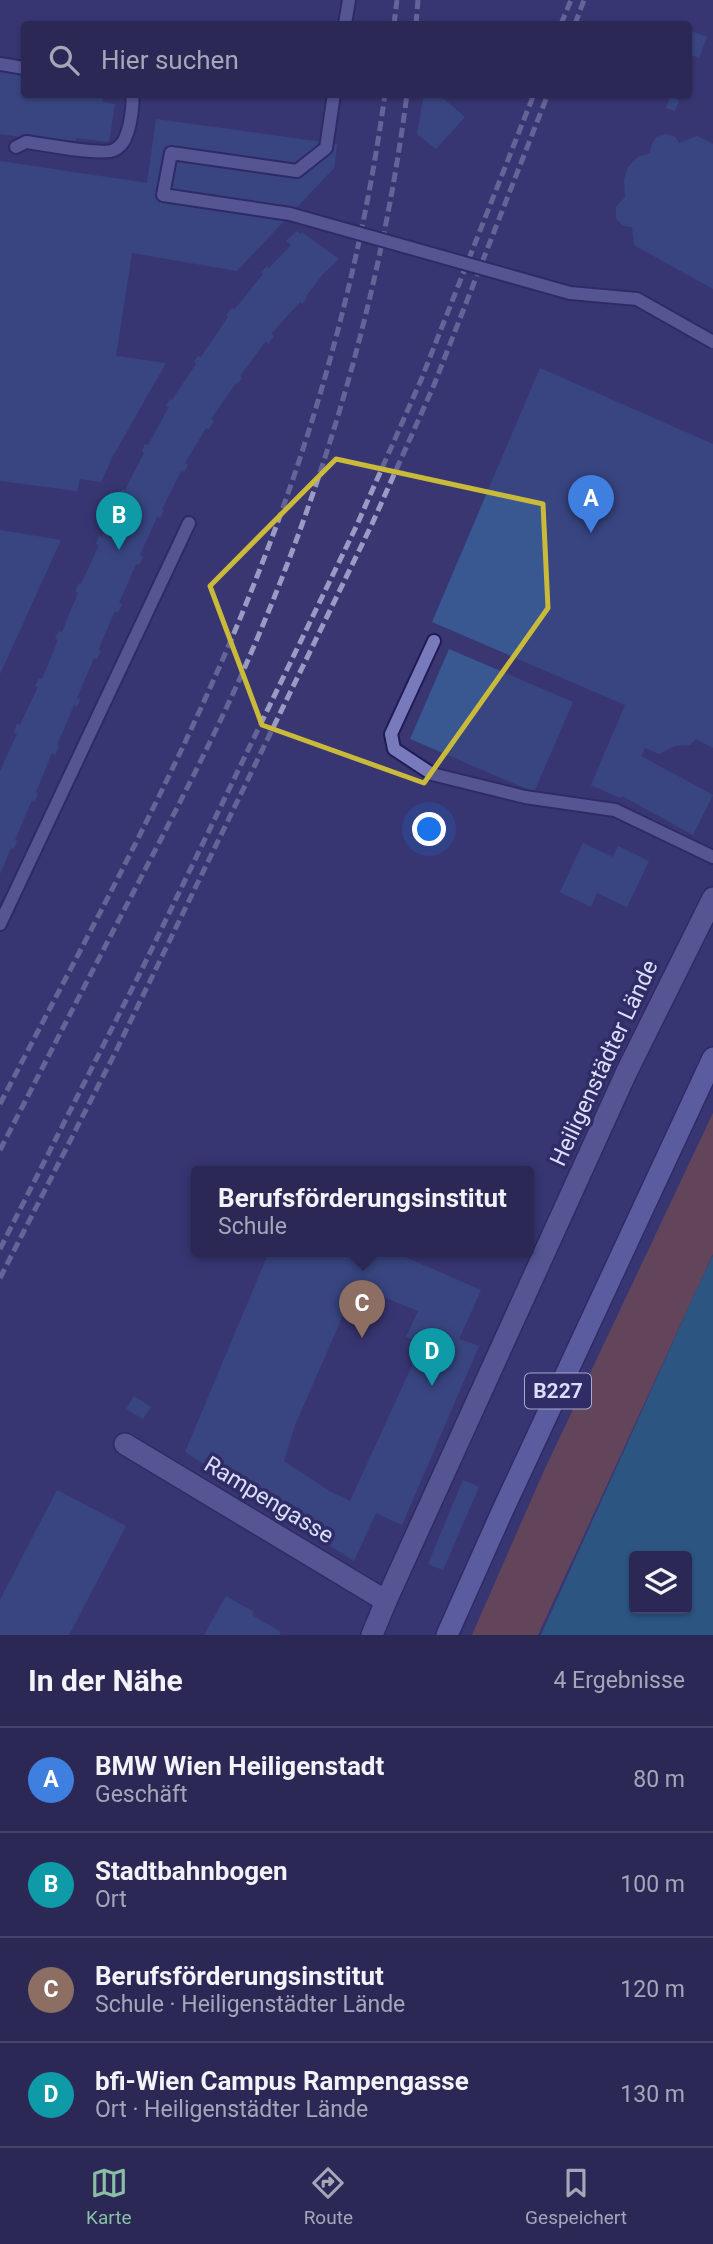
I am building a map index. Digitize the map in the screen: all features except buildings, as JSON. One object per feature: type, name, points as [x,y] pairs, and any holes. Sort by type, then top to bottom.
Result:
[{"type":"highway","name":"B227","points":[[447,1635],[500,1514],[713,1058]]},
{"type":"street","name":"Heiligenstädter Lände","points":[[372,1635],[627,1071],[713,898]]},
{"type":"street","name":"Rampengasse","points":[[125,1444],[386,1601]]},
{"type":"lane","points":[[346,21],[349,0]]},
{"type":"lane","points":[[0,64],[21,68]]},
{"type":"lane","points":[[16,147],[26,142],[97,152],[112,151],[123,144],[128,132],[133,98]]},
{"type":"lane","points":[[333,98],[326,148],[297,172],[171,153],[163,195],[289,214],[570,293],[637,299],[713,342]]},
{"type":"lane","points":[[0,924],[189,523]]},
{"type":"lane","points":[[434,641],[391,734],[394,749],[432,774],[525,797],[615,810],[713,858]]},
{"type":"highlighted area","points":[[336,459],[543,504],[548,608],[424,783],[262,725],[210,586]]},
{"type":"shaded area","points":[[713,1113],[713,1254],[538,1635],[472,1635],[543,1473]]},
{"type":"water","points":[[713,1255],[713,1635],[541,1635],[695,1293]]},
{"type":"railway","points":[[394,21],[397,0]]},
{"type":"railway","points":[[416,21],[418,0]]},
{"type":"railway","points":[[562,21],[571,0]]},
{"type":"railway","points":[[576,21],[584,0]]},
{"type":"railway","points":[[0,1104],[167,779],[199,713],[256,579],[299,461],[335,341],[364,218],[384,98]]},
{"type":"railway","points":[[0,1150],[198,766],[229,703],[284,573],[331,440],[369,303],[397,164],[406,98]]},
{"type":"railway","points":[[0,1249],[142,969],[356,527],[421,380],[532,98]]},
{"type":"railway","points":[[0,1278],[116,1051],[372,524],[434,385],[546,98]]},
{"type":"place","name":"BMW Wien Heiligenstadt","points":[[591,533]]},
{"type":"place","name":"Stadtbahnbogen","points":[[119,550]]},
{"type":"place","name":"Berufsförderungsinstitut","points":[[362,1338]]},
{"type":"place","name":"bfi-Wien Campus Rampengasse","points":[[432,1386]]}]
